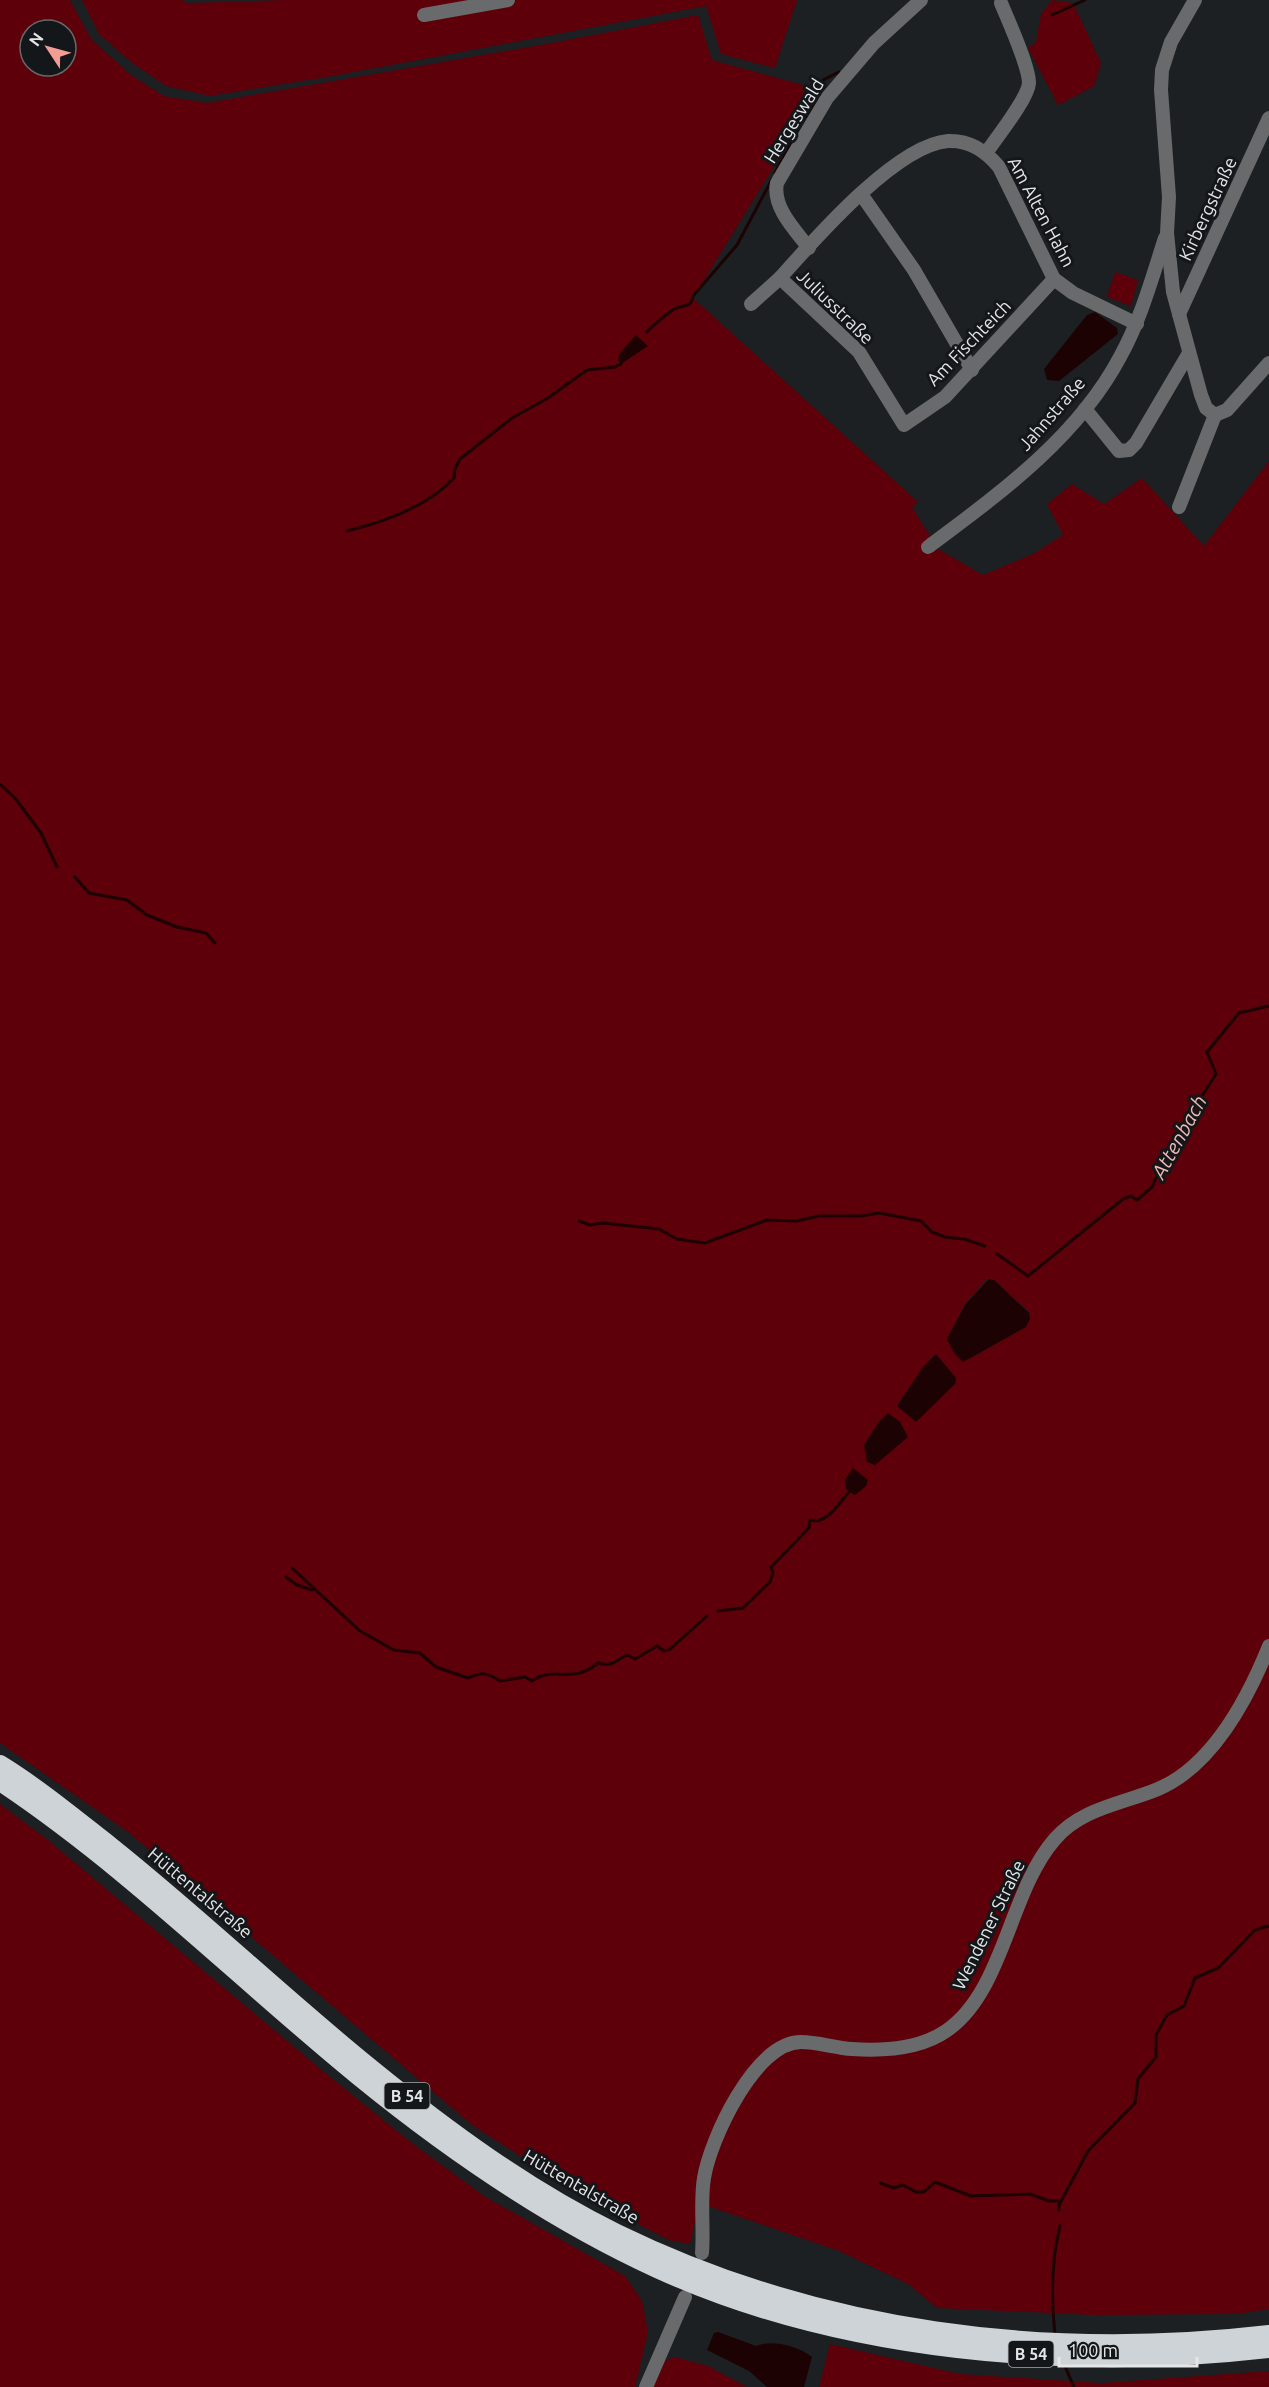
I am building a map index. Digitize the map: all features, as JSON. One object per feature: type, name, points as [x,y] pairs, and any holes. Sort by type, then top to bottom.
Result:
[{"type":"highway","name":"Hüttentalstraße","points":[[0,1764],[70,1814],[168,1892],[370,2067],[500,2164],[567,2206],[668,2256],[874,2329]]},
{"type":"highway","name":"Hüttentalstraße","points":[[0,1782],[159,1904],[359,2077],[430,2134],[491,2177],[560,2219],[661,2271],[797,2318],[874,2329],[987,2352],[1096,2356],[1189,2348],[1269,2334]]},
{"type":"highway","name":"Hüttentalstraße","points":[[1189,2348],[1269,2349]]},
{"type":"street","points":[[424,15],[508,0]]},
{"type":"street","name":"Hergeswald","points":[[809,248],[783,212],[775,191],[777,183],[827,98],[874,43],[921,0]]},
{"type":"street","name":"Jahnstraße","points":[[1195,0],[1172,42],[1162,70],[1170,197],[1167,233],[1173,292],[1189,353],[1206,408],[1215,415]]},
{"type":"street","points":[[987,152],[1029,84],[1013,32],[1001,3]]},
{"type":"street","name":"Kirbergstraße","points":[[1179,314],[1269,118]]},
{"type":"street","name":"Am Alten Hahn","points":[[780,278],[878,178],[918,152],[939,143],[959,142],[987,152],[999,167],[1054,279],[1073,293],[1137,324]]},
{"type":"street","points":[[861,194],[914,270],[972,370]]},
{"type":"street","name":"Jahnstraße","points":[[928,547],[1020,478],[1086,409],[1119,359],[1137,324],[1167,233]]},
{"type":"street","name":"Juliusstraße","points":[[751,304],[780,278],[859,352],[904,425]]},
{"type":"street","name":"Am Fischteich","points":[[904,425],[945,397],[1054,279]]},
{"type":"street","points":[[1086,409],[1119,451],[1129,450],[1189,353]]},
{"type":"street","points":[[1179,507],[1215,415],[1227,410],[1269,363]]},
{"type":"street","name":"Wendener Straße","points":[[702,2253],[704,2180],[711,2147],[743,2090],[763,2062],[789,2044],[801,2042],[853,2049],[892,2048],[925,2043],[949,2030],[960,2019],[986,1982],[1031,1875],[1056,1837],[1088,1814],[1110,1804],[1157,1790],[1200,1761],[1227,1725],[1260,1669],[1269,1646]]},
{"type":"street","points":[[646,2387],[685,2297]]},
{"type":"shaded area","points":[[0,0],[70,0],[91,39],[131,75],[164,96],[207,103],[698,15],[712,60],[821,90],[693,298],[918,502],[912,507],[938,549],[983,575],[1033,554],[1063,535],[1047,504],[1072,484],[1104,504],[1142,478],[1204,546],[1269,461],[1269,2309],[1236,2314],[1096,2315],[937,2308],[908,2284],[839,2251],[699,2203],[690,2244],[669,2240],[578,2193],[472,2125],[128,1832],[0,1743]],"holes":[[[986,1280],[994,1280],[1029,1312],[1030,1319],[992,1346],[963,1362],[947,1339],[965,1304]],[[932,1356],[955,1384],[935,1402],[897,1405]]]},
{"type":"shaded area","points":[[82,0],[182,0],[188,3],[284,0],[797,0],[775,68],[721,54],[706,6],[333,76],[210,96],[166,86],[132,63],[99,34]]},
{"type":"shaded area","points":[[1052,0],[1073,3],[1101,63],[1094,86],[1058,105],[1028,48],[1036,42],[1041,14]]},
{"type":"shaded area","points":[[1115,272],[1138,280],[1131,306],[1107,297]]},
{"type":"shaded area","points":[[1095,312],[1117,328],[1118,334],[1059,381],[1047,380],[1044,369],[1087,315]]},
{"type":"shaded area","points":[[636,335],[648,346],[621,364],[618,360],[620,353]]},
{"type":"shaded area","points":[[989,1279],[994,1280],[1029,1313],[1030,1319],[1026,1327],[963,1362],[954,1353],[947,1339],[965,1305]]},
{"type":"shaded area","points":[[936,1354],[956,1378],[955,1384],[916,1422],[897,1406],[923,1367]]},
{"type":"shaded area","points":[[888,1413],[900,1422],[908,1437],[875,1465],[867,1462],[864,1445],[878,1423]]},
{"type":"shaded area","points":[[853,1468],[868,1480],[866,1486],[855,1495],[846,1489],[845,1480]]},
{"type":"shaded area","points":[[0,1804],[48,1840],[413,2144],[484,2196],[625,2276],[642,2301],[648,2332],[635,2387],[0,2387]]},
{"type":"shaded area","points":[[718,2332],[756,2346],[777,2344],[793,2347],[806,2353],[812,2357],[804,2387],[767,2387],[749,2371],[707,2350],[714,2333]]},
{"type":"shaded area","points":[[830,2344],[960,2374],[1101,2383],[1269,2371],[1269,2387],[819,2387]]},
{"type":"shaded area","points":[[675,2357],[708,2366],[747,2387],[650,2387],[660,2362]]},
{"type":"waterway","points":[[1052,15],[1085,0]]},
{"type":"waterway","points":[[820,98],[823,80],[839,72]]},
{"type":"waterway","points":[[775,173],[802,121],[816,104]]},
{"type":"waterway","points":[[647,332],[674,309],[690,303],[693,296],[737,245],[772,179]]},
{"type":"waterway","points":[[347,531],[390,518],[432,497],[454,478],[460,459],[512,418],[548,398],[587,370],[615,367],[621,364]]},
{"type":"waterway","points":[[0,784],[15,798],[41,833],[57,867]]},
{"type":"waterway","points":[[75,877],[89,893],[127,900],[147,915],[177,927],[206,933],[215,943]]},
{"type":"waterway","name":"Attenbach","points":[[997,1254],[1028,1276],[1123,1199],[1131,1196],[1137,1200],[1152,1187],[1164,1160],[1174,1153],[1183,1126],[1216,1074],[1207,1052],[1239,1013],[1269,1006]]},
{"type":"waterway","points":[[579,1221],[590,1225],[603,1223],[659,1229],[677,1239],[705,1243],[767,1220],[797,1221],[819,1216],[861,1216],[879,1213],[921,1221],[932,1232],[985,1246]]},
{"type":"waterway","points":[[718,1611],[743,1608],[770,1582],[773,1573],[771,1567],[809,1528],[810,1520],[816,1521],[827,1516],[849,1492]]},
{"type":"waterway","points":[[292,1568],[360,1631],[394,1650],[420,1653],[436,1667],[468,1678],[484,1674],[500,1681],[525,1677],[532,1681],[548,1675],[580,1673],[598,1663],[610,1664],[627,1655],[635,1659],[657,1646],[664,1651],[669,1650],[707,1616]]},
{"type":"waterway","points":[[286,1577],[297,1585],[312,1590]]},
{"type":"waterway","points":[[1059,2210],[1059,2205],[1088,2151],[1135,2103],[1138,2079],[1156,2057],[1156,2035],[1167,2015],[1184,2006],[1195,1978],[1218,1968],[1255,1930],[1269,1926]]},
{"type":"waterway","points":[[880,2183],[894,2188],[903,2185],[916,2192],[924,2192],[935,2182],[971,2196],[1030,2194],[1049,2201],[1061,2201]]},
{"type":"waterway","points":[[1055,2335],[1053,2280],[1060,2226]]},
{"type":"waterway","points":[[1064,2364],[1074,2387]]}]
